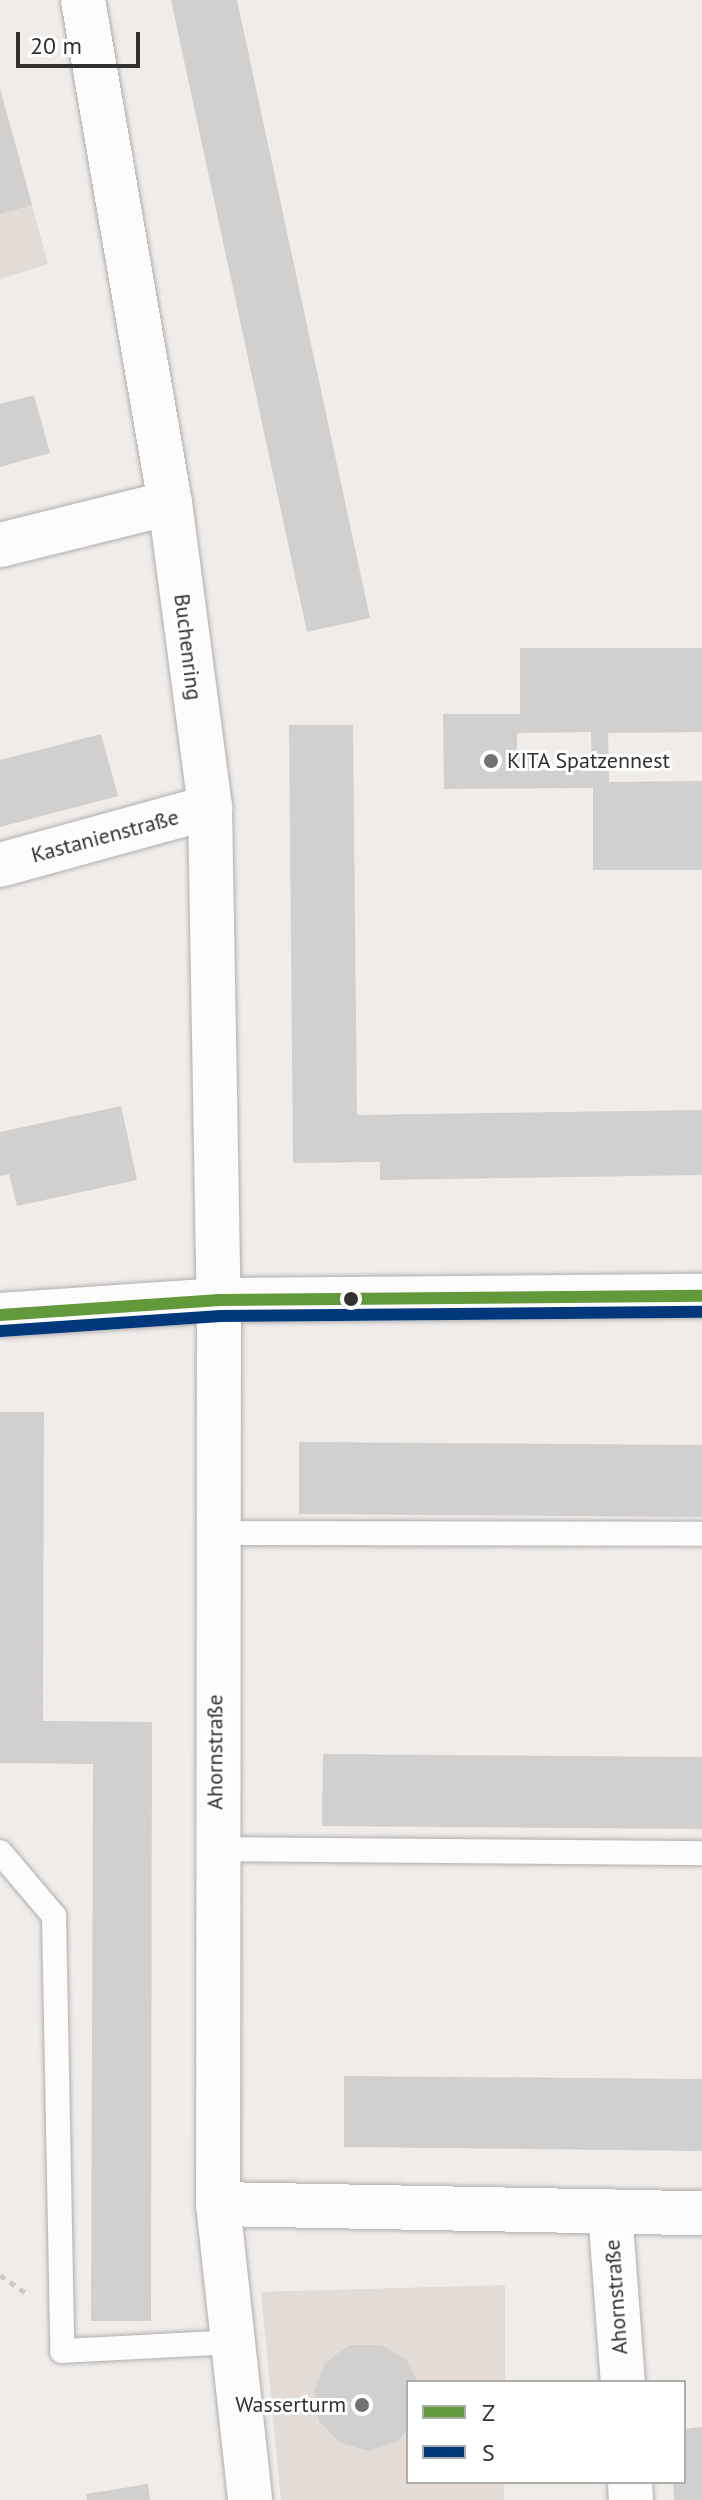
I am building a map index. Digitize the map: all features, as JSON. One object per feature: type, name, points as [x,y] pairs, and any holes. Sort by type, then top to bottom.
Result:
[{"type":"street","name":"Buchenring","points":[[83,0],[170,503],[210,807],[219,1300]]},
{"type":"street","points":[[0,545],[170,503]]},
{"type":"street","name":"Kastanienstraße","points":[[0,865],[210,807]]},
{"type":"street","points":[[0,1315],[219,1300],[702,1296]]},
{"type":"street","name":"Ahornstraße","points":[[219,1300],[215,1533],[218,2204],[250,2500]]},
{"type":"street","name":"Ahornstraße","points":[[218,2204],[702,2213]]},
{"type":"street","name":"Ahornstraße","points":[[610,2211],[623,2380]]},
{"type":"lane","points":[[215,1533],[702,1534]]},
{"type":"lane","points":[[215,1849],[702,1853]]},
{"type":"lane","points":[[0,1852],[54,1916],[62,2351],[233,2342]]},
{"type":"shaded area","points":[[0,87],[48,264],[0,279]]},
{"type":"shaded area","points":[[505,2285],[505,2380],[406,2380],[406,2484],[504,2484],[504,2500],[281,2500],[261,2292]]},
{"type":"building","points":[[171,0],[237,0],[370,618],[307,632]]},
{"type":"building","points":[[0,90],[32,205],[0,214]]},
{"type":"building","points":[[34,395],[50,453],[0,467],[0,404]]},
{"type":"building","name":"KITA Spatzennest","points":[[520,648],[702,648],[702,732],[608,733],[609,782],[702,781],[702,870],[593,870],[593,788],[444,789],[443,714],[520,714]],"holes":[[[591,732],[592,770],[539,770],[539,751],[517,751],[517,733]]]},
{"type":"building","points":[[289,725],[353,725],[357,1115],[702,1110],[702,1175],[380,1180],[380,1162],[293,1163]]},
{"type":"building","points":[[101,734],[118,796],[0,827],[0,760]]},
{"type":"building","points":[[121,1106],[137,1180],[17,1206],[9,1174],[0,1176],[0,1132]]},
{"type":"building","points":[[0,1412],[44,1412],[43,1721],[152,1722],[151,2321],[91,2321],[93,1764],[0,1763]]},
{"type":"building","points":[[299,1442],[702,1445],[702,1517],[299,1514]]},
{"type":"building","points":[[323,1754],[702,1757],[702,1829],[322,1826]]},
{"type":"building","points":[[344,2076],[702,2079],[702,2151],[344,2147]]},
{"type":"building","name":"Wasserturm","points":[[350,2345],[381,2345],[407,2360],[417,2380],[406,2380],[406,2431],[398,2441],[369,2451],[340,2443],[319,2421],[314,2390],[325,2363]]},
{"type":"building","points":[[702,2427],[702,2500],[674,2500],[673,2484],[686,2484],[686,2429]]},
{"type":"building","points":[[148,2484],[150,2500],[87,2500],[86,2494]]},
{"type":"transit line","name":"Z","points":[[0,1315],[219,1300],[702,1296]]},
{"type":"transit line","name":"S","points":[[1,1331],[220,1316],[702,1312]]},
{"type":"place","name":"KITA Spatzennest","points":[[491,761]]},
{"type":"place","name":"Wasserturm","points":[[362,2405]]}]
